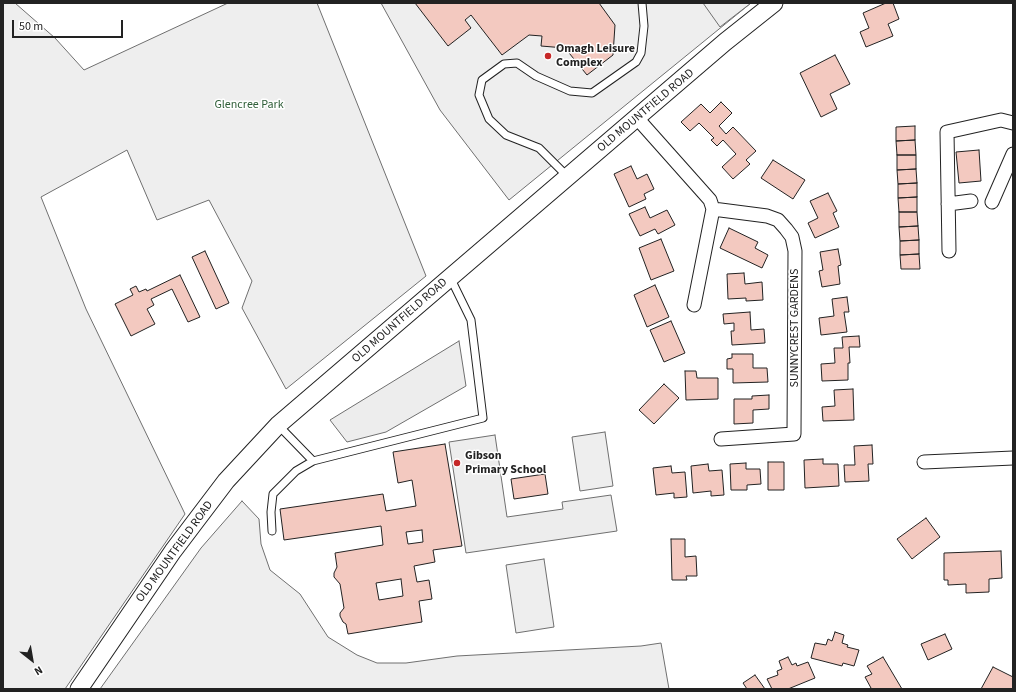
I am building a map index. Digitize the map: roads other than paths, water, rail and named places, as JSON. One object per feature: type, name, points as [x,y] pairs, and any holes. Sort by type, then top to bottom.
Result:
[{"type":"street","name":"OLD MOUNTFIELD ROAD","points":[[79,689],[174,551],[226,482],[278,426],[725,42],[774,3]]},
{"type":"street","points":[[637,118],[710,200],[713,209],[694,305]]},
{"type":"street","points":[[949,251],[947,132],[1001,120],[1013,124]]},
{"type":"street","points":[[992,202],[1013,154]]},
{"type":"street","points":[[948,204],[971,201]]},
{"type":"street","name":"SUNNYCREST GARDENS","points":[[713,209],[767,216],[778,220],[792,237],[795,251],[794,434],[721,439]]},
{"type":"street","points":[[924,462],[1013,458]]},
{"type":"lane","points":[[568,177],[539,148],[506,135],[489,118],[479,95],[482,80],[504,64],[517,64],[536,76],[570,91],[592,93],[636,62],[641,53],[644,26],[642,3]]},
{"type":"lane","points":[[272,531],[271,512],[274,494],[296,470],[313,461],[483,418],[471,320],[450,278]]},
{"type":"lane","points":[[278,426],[313,461]]},
{"type":"place","name":"Omagh Leisure Complex","points":[[548,56]]},
{"type":"place","name":"Gibson Primary School","points":[[457,463]]},
{"type":"park label","name":"Glencree Park","points":[[249,105]]}]
